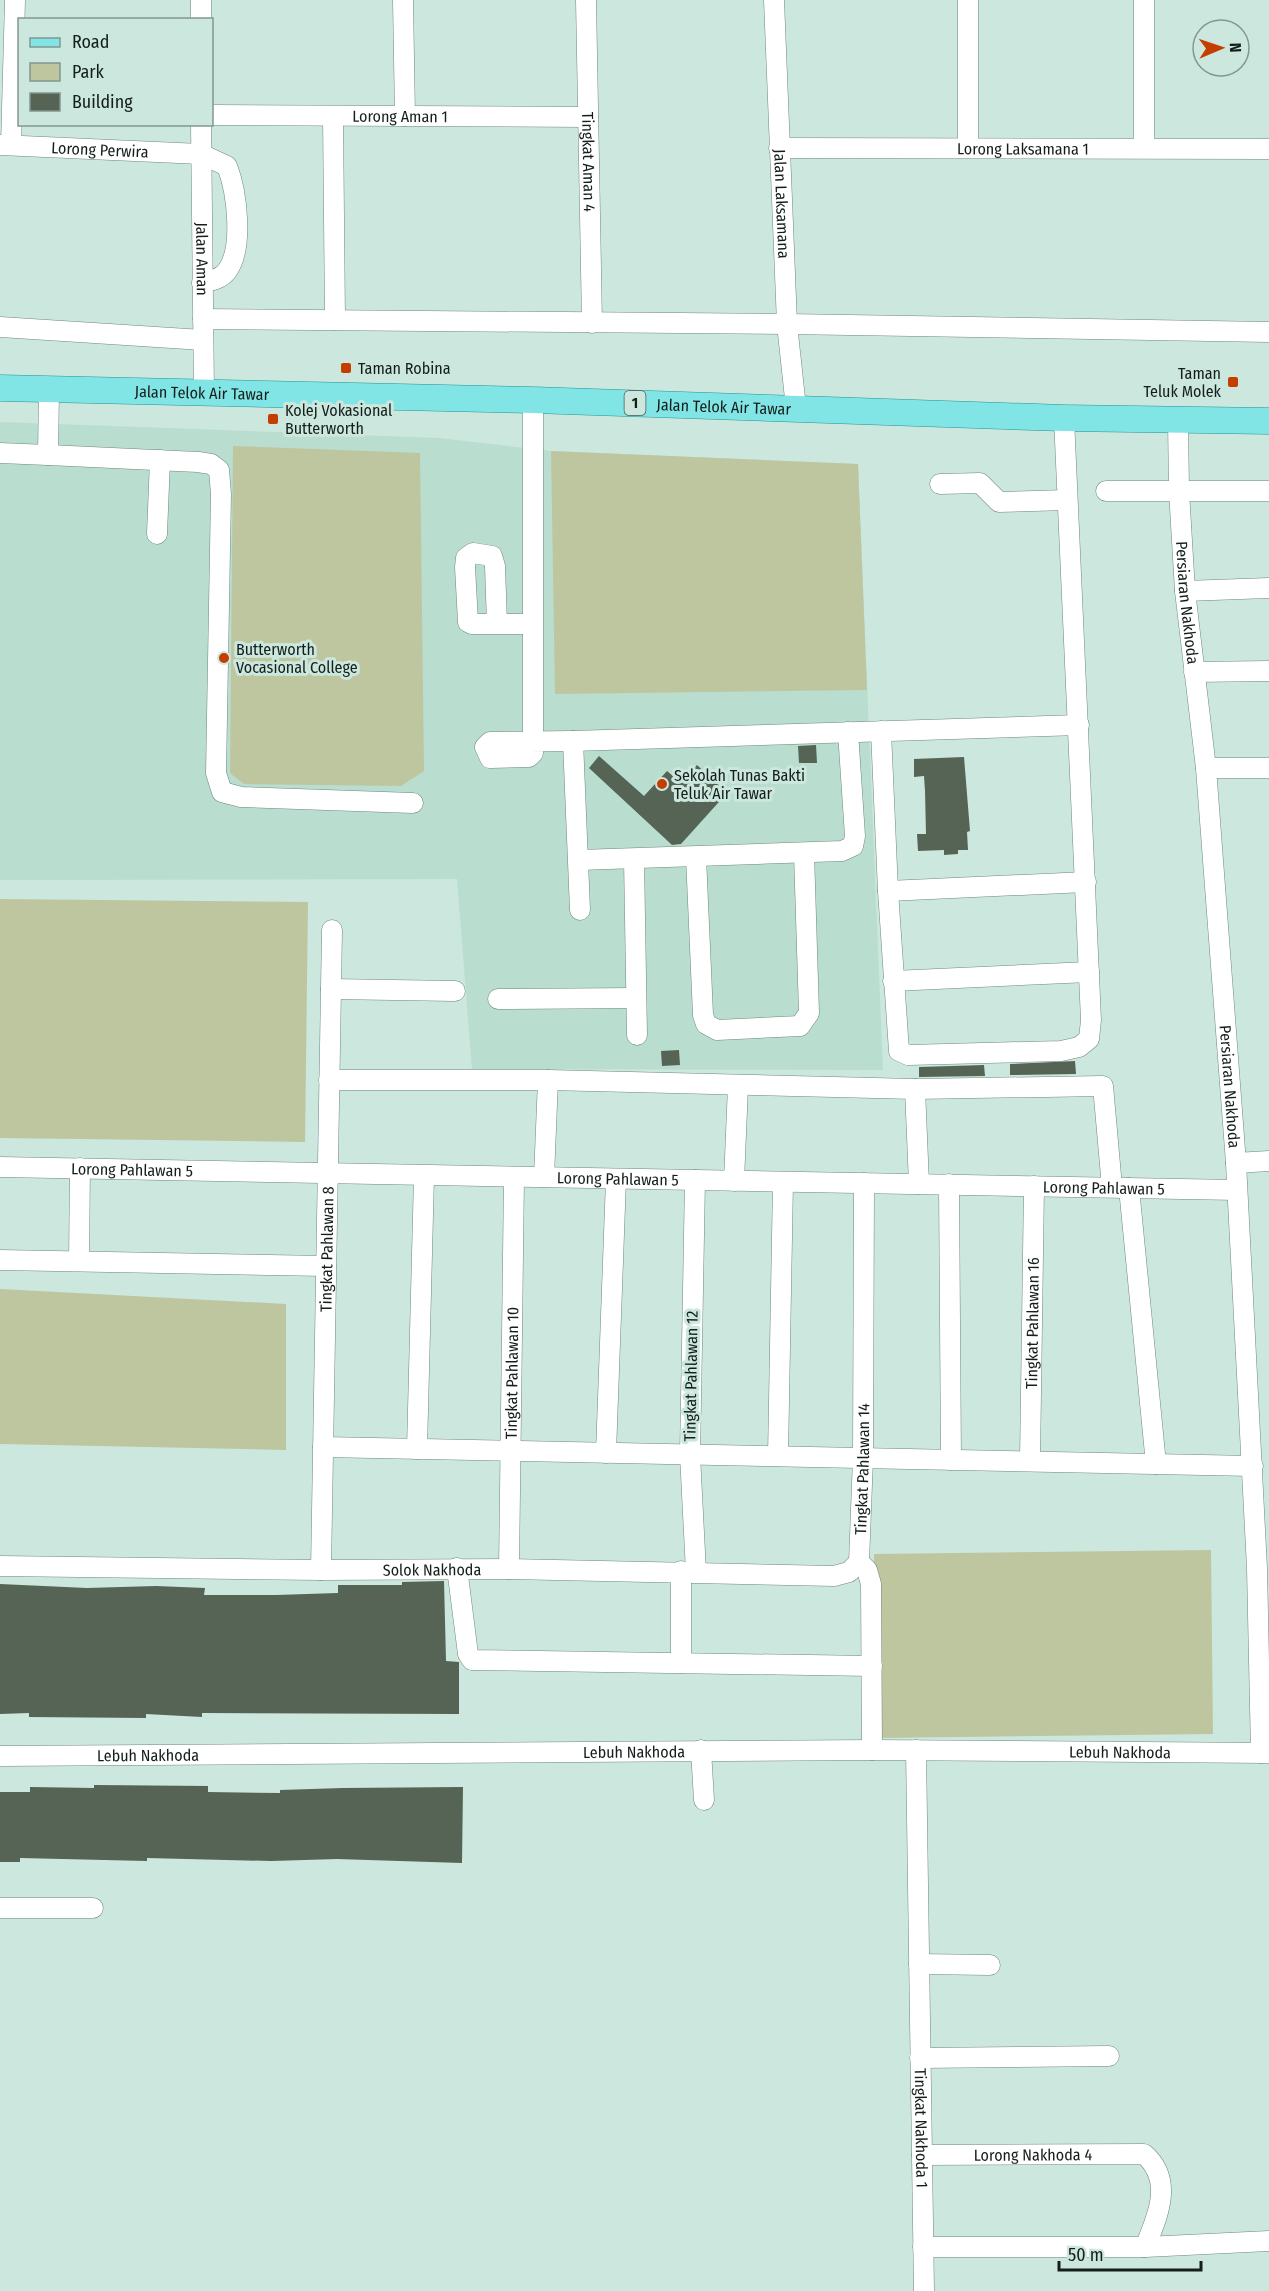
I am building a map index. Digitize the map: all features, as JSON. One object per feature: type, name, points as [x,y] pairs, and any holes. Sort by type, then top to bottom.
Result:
[{"type":"main road","name":"Jalan Telok Air Tawar","points":[[0,388],[533,400],[1064,418],[1269,421]]},
{"type":"street","points":[[5,145],[15,0]]},
{"type":"street","points":[[201,0],[201,18]]},
{"type":"street","points":[[403,0],[405,116]]},
{"type":"street","name":"Tingkat Aman 4","points":[[586,0],[592,323]]},
{"type":"street","name":"Jalan Laksamana","points":[[774,0],[787,324],[796,408]]},
{"type":"street","points":[[968,0],[968,148]]},
{"type":"street","points":[[1144,0],[1144,148]]},
{"type":"street","name":"Lorong Aman 1","points":[[213,115],[588,117]]},
{"type":"street","points":[[333,116],[335,320]]},
{"type":"street","name":"Jalan Aman","points":[[201,126],[204,394]]},
{"type":"street","name":"Lorong Perwira","points":[[5,145],[201,154]]},
{"type":"street","name":"Lorong Laksamana 1","points":[[779,148],[1269,148]]},
{"type":"street","points":[[201,154],[227,166],[234,184],[238,215],[234,250],[227,271],[216,280],[202,283]]},
{"type":"street","points":[[203,320],[787,324],[1269,332]]},
{"type":"street","points":[[0,327],[203,340]]},
{"type":"street","points":[[48,455],[49,390]]},
{"type":"street","points":[[533,400],[533,741],[1079,725]]},
{"type":"street","points":[[881,731],[893,981],[899,1051],[908,1055],[1061,1051],[1079,1047],[1089,1039],[1091,1020],[1064,418]]},
{"type":"street","name":"Persiaran Nakhoda","points":[[1178,420],[1179,490],[1185,591],[1206,768],[1258,1473],[1263,1568],[1265,1753]]},
{"type":"street","points":[[0,453],[160,460],[211,464],[219,470],[221,494],[216,773],[222,792],[241,797],[413,803]]},
{"type":"street","points":[[157,534],[160,460]]},
{"type":"street","points":[[940,484],[980,483],[999,502],[1067,501]]},
{"type":"street","points":[[1106,490],[1269,491]]},
{"type":"street","points":[[1185,591],[1269,588]]},
{"type":"street","points":[[497,624],[532,624]]},
{"type":"street","points":[[1194,672],[1269,671]]},
{"type":"street","points":[[579,860],[804,853],[842,851],[853,846],[855,836],[848,732]]},
{"type":"street","points":[[573,741],[580,910]]},
{"type":"street","points":[[1206,768],[1269,768]]},
{"type":"street","points":[[696,857],[703,1015],[706,1024],[717,1030],[800,1026],[808,1013],[804,853]]},
{"type":"street","points":[[634,859],[637,1035]]},
{"type":"street","points":[[888,891],[1086,882]]},
{"type":"street","name":"Tingkat Pahlawan 8","points":[[321,1570],[332,930]]},
{"type":"street","points":[[893,981],[1089,972]]},
{"type":"street","points":[[330,989],[455,990]]},
{"type":"street","points":[[498,999],[636,998]]},
{"type":"street","points":[[329,1080],[548,1080],[915,1089],[1103,1086],[1121,1187],[1156,1464]]},
{"type":"street","points":[[544,1177],[548,1080]]},
{"type":"street","points":[[734,1181],[738,1086]]},
{"type":"street","points":[[915,1089],[919,1184]]},
{"type":"street","points":[[1236,1163],[1269,1161]]},
{"type":"street","name":"Lorong Pahlawan 5","points":[[0,1167],[1237,1190]]},
{"type":"street","points":[[79,1261],[80,1168]]},
{"type":"street","points":[[417,1449],[424,1176]]},
{"type":"street","name":"Tingkat Pahlawan 10","points":[[509,1569],[514,1177]]},
{"type":"street","points":[[606,1453],[616,1179]]},
{"type":"street","name":"Tingkat Pahlawan 12","points":[[681,1663],[688,1571],[695,1180]]},
{"type":"street","points":[[778,1456],[783,1182]]},
{"type":"street","name":"Tingkat Pahlawan 14","points":[[864,1183],[863,1458],[859,1562],[867,1570],[872,1584],[872,1750]]},
{"type":"street","points":[[949,1184],[951,1460]]},
{"type":"street","name":"Tingkat Pahlawan 16","points":[[1030,1461],[1034,1186]]},
{"type":"street","points":[[0,1260],[326,1266]]},
{"type":"street","points":[[323,1447],[1156,1464],[1258,1473]]},
{"type":"street","name":"Solok Nakhoda","points":[[0,1566],[321,1570],[457,1568],[688,1571],[834,1576],[849,1572],[859,1562]]},
{"type":"street","points":[[457,1568],[468,1654],[472,1660],[872,1666]]},
{"type":"street","points":[[701,1750],[704,1800]]},
{"type":"street","name":"Lebuh Nakhoda","points":[[0,1756],[701,1750],[1265,1753]]},
{"type":"street","name":"Tingkat Nakhoda 1","points":[[916,1750],[924,2291]]},
{"type":"street","points":[[0,1908],[93,1908]]},
{"type":"street","points":[[919,1964],[990,1965]]},
{"type":"street","points":[[920,2058],[1108,2056]]},
{"type":"street","name":"Lorong Nakhoda 4","points":[[922,2155],[1144,2154],[1160,2174],[1162,2197],[1156,2221],[1145,2247]]},
{"type":"street","points":[[923,2247],[1145,2247],[1269,2241]]},
{"type":"shaded area","points":[[0,422],[439,438],[551,451],[858,464],[883,1070],[472,1069],[457,879],[0,880]]},
{"type":"green space","points":[[233,446],[420,453],[424,771],[401,786],[244,784],[230,773]]},
{"type":"green space","points":[[551,451],[858,464],[867,690],[555,694]]},
{"type":"green space","points":[[0,899],[308,902],[305,1142],[0,1138]]},
{"type":"green space","points":[[0,1289],[286,1304],[286,1450],[0,1444]]},
{"type":"green space","points":[[1211,1550],[1213,1734],[876,1738],[874,1554]]},
{"type":"building","points":[[816,745],[817,763],[799,763],[798,746]]},
{"type":"building","points":[[599,756],[644,796],[667,771],[681,783],[697,765],[727,793],[681,844],[672,845],[589,768]]},
{"type":"building","points":[[964,757],[970,831],[967,832],[968,850],[958,850],[958,854],[944,855],[944,850],[918,851],[917,834],[926,834],[925,791],[924,776],[914,777],[914,759]]},
{"type":"building","points":[[679,1050],[680,1065],[662,1066],[661,1051]]},
{"type":"building","points":[[1075,1061],[1076,1074],[1010,1075],[1010,1064]]},
{"type":"building","points":[[984,1065],[985,1076],[919,1077],[919,1067]]},
{"type":"building","points":[[444,1581],[446,1661],[459,1662],[459,1714],[202,1713],[202,1717],[146,1714],[146,1718],[29,1717],[29,1713],[0,1714],[0,1584],[87,1588],[156,1586],[205,1588],[204,1595],[276,1595],[338,1593],[338,1585],[402,1585],[402,1582]]},
{"type":"building","points":[[94,1785],[208,1786],[208,1792],[280,1793],[280,1790],[463,1787],[462,1863],[337,1859],[271,1861],[147,1858],[147,1861],[20,1858],[20,1862],[0,1862],[0,1792],[30,1792],[30,1787],[94,1788]]},
{"type":"place","name":"Taman Robina","points":[[346,368]]},
{"type":"place","name":"Taman Teluk Molek","points":[[1233,382]]},
{"type":"place","name":"Kolej Vokasional Butterworth","points":[[273,419]]},
{"type":"place","name":"Butterworth Vocasional College","points":[[224,658]]},
{"type":"place","name":"Sekolah Tunas Bakti Teluk Air Tawar","points":[[662,784]]}]
